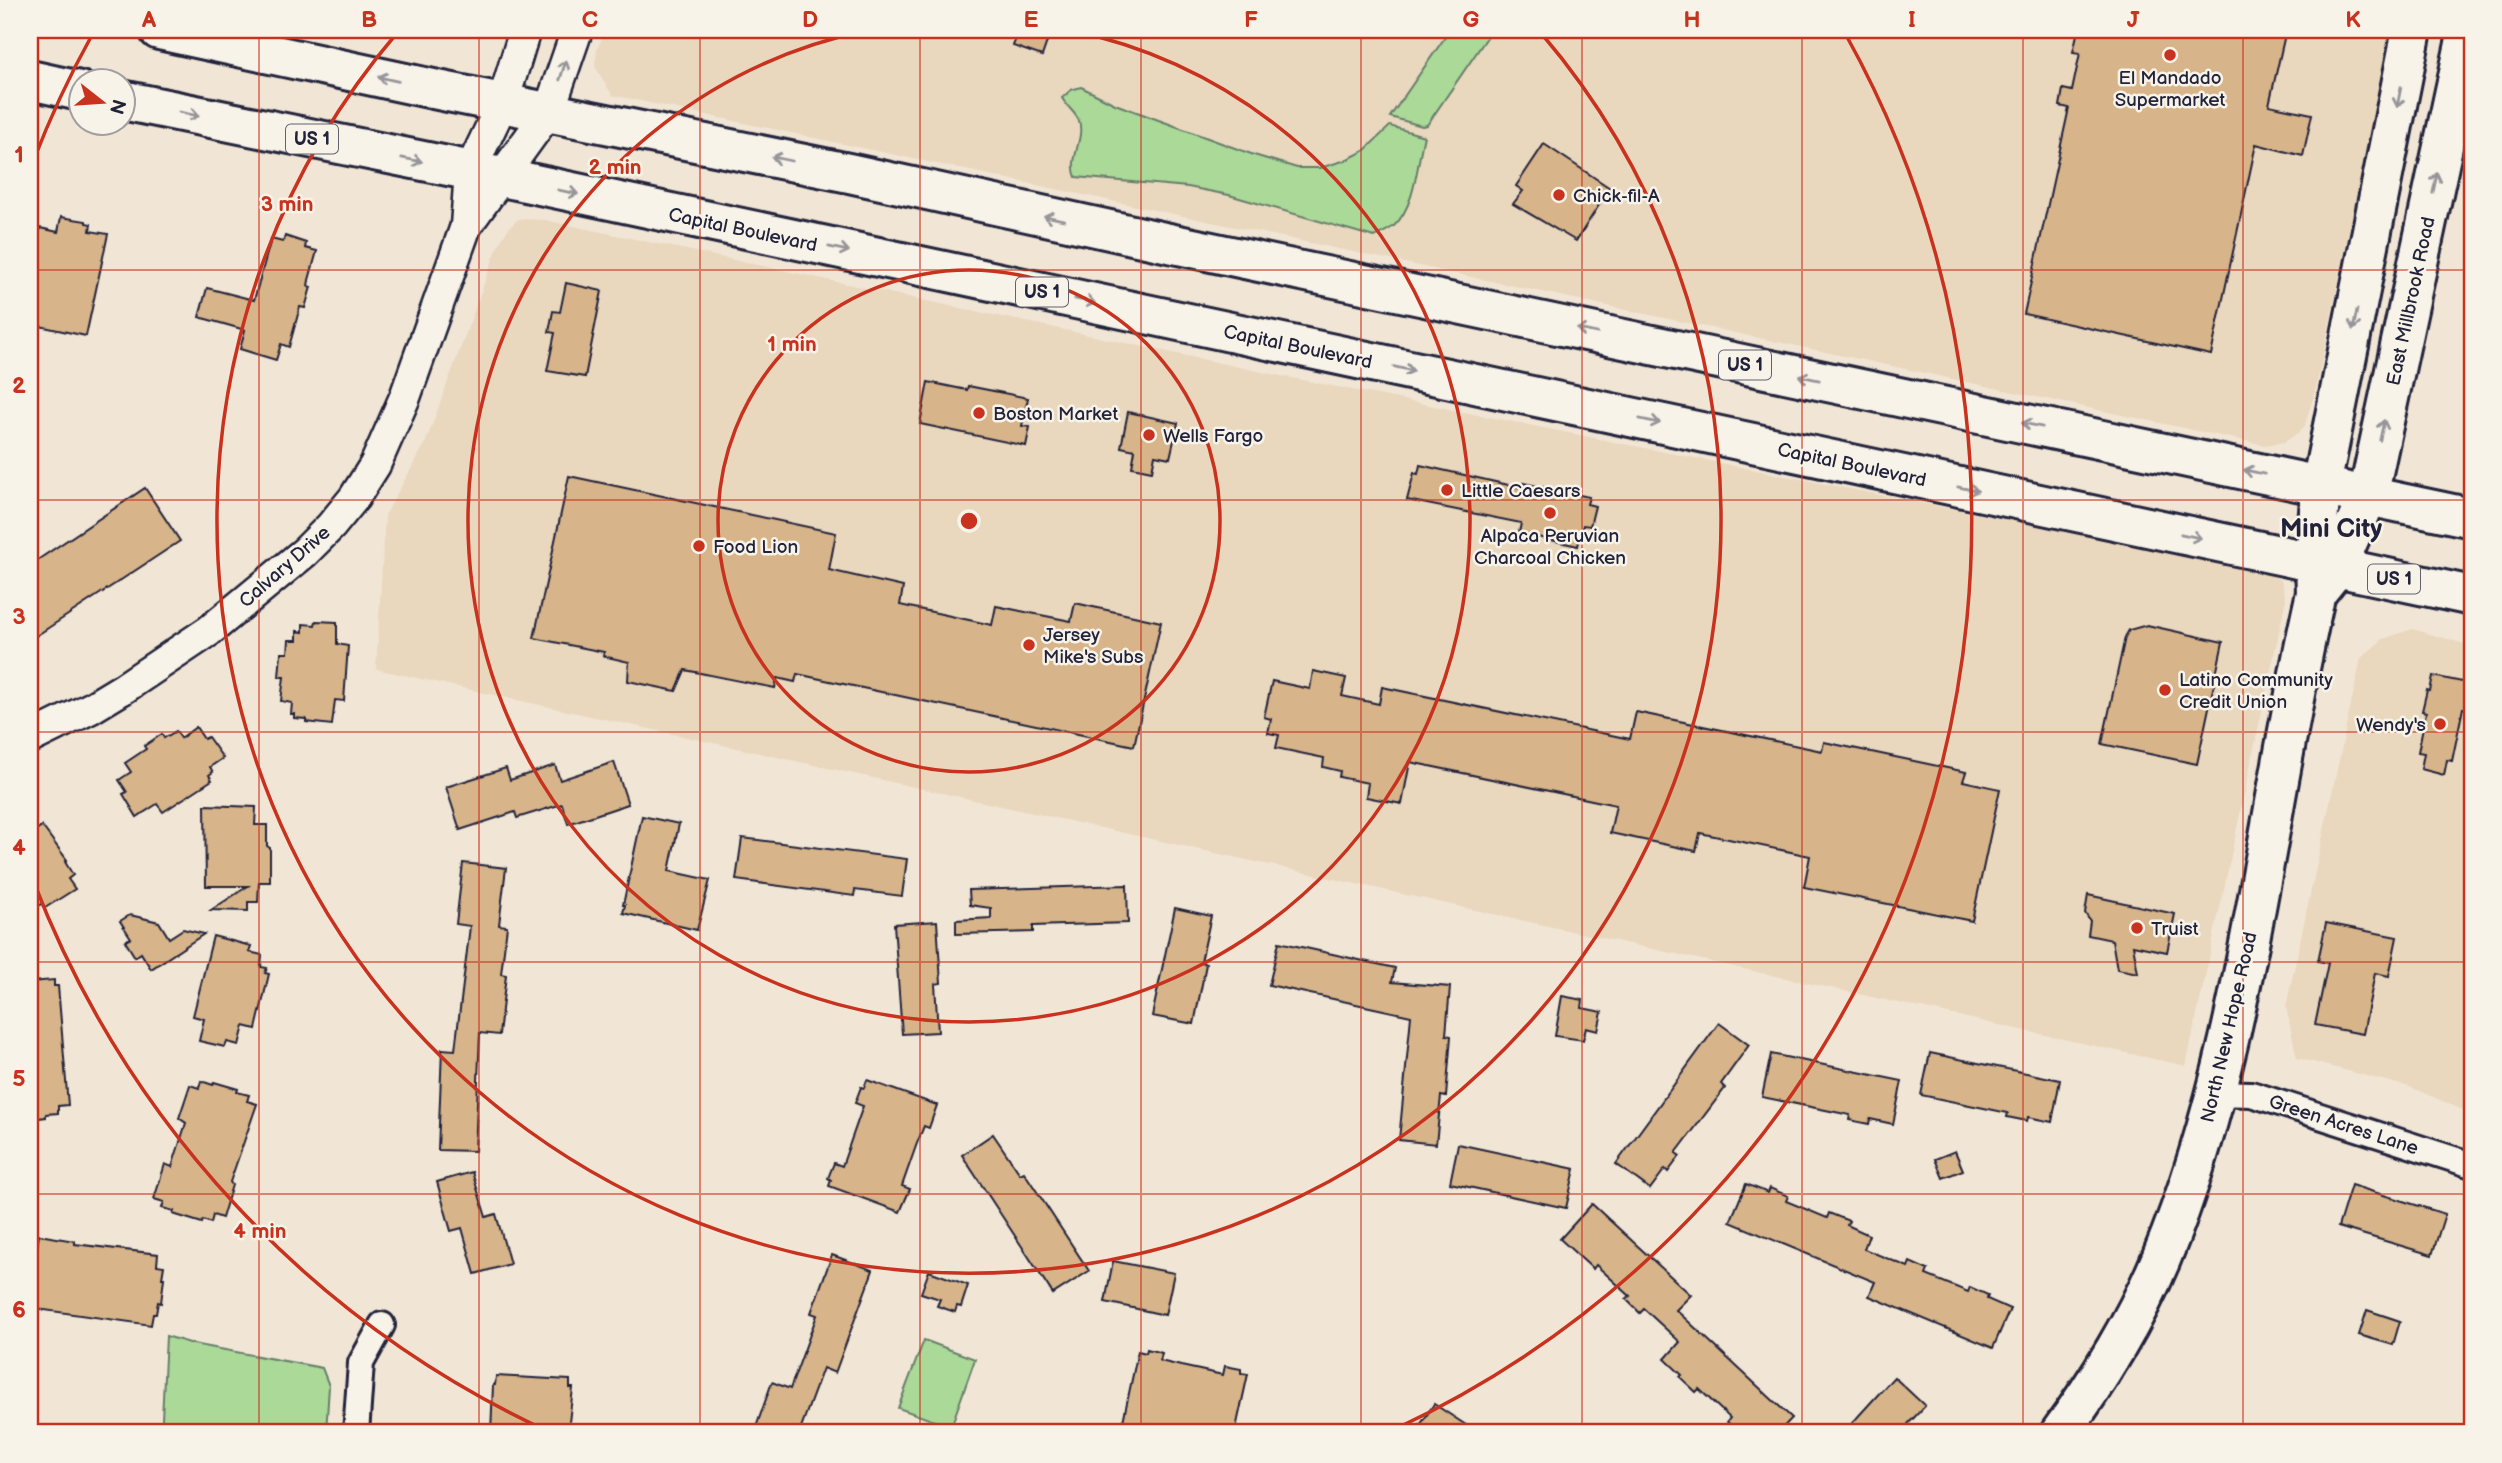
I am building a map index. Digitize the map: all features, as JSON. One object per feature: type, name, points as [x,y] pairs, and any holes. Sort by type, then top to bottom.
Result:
[{"type":"main road","name":"US 1","points":[[159,30],[2472,518]]},
{"type":"main road","points":[[2321,486],[2412,30]]},
{"type":"main road","name":"East Millbrook Road","points":[[2323,574],[2368,496],[2468,30]]},
{"type":"main road","points":[[30,80],[66,88]]},
{"type":"main road","name":"Capital Boulevard","points":[[136,103],[486,174],[2323,574],[2472,596]]},
{"type":"main road","name":"North New Hope Road","points":[[2060,1433],[2121,1337],[2160,1262],[2193,1171],[2240,983],[2323,574],[2321,486]]},
{"type":"street","points":[[486,174],[503,102],[525,30]]},
{"type":"street","points":[[486,174],[549,111],[577,30]]},
{"type":"street","name":"Calvary Drive","points":[[30,737],[91,708],[209,631],[305,552],[354,498],[375,465],[396,421],[486,174]]},
{"type":"street","name":"Green Acres Lane","points":[[2214,1093],[2251,1094],[2472,1165]]},
{"type":"street","points":[[356,1433],[360,1363],[382,1325]]},
{"type":"shaded area","points":[[605,30],[2391,30],[2316,388],[2304,428],[2285,442],[2264,445],[612,95],[595,66],[597,50]]},
{"type":"shaded area","points":[[518,219],[545,220],[1272,374],[2263,571],[2281,580],[2286,599],[2186,1066],[376,669],[385,515],[425,444],[498,246]]},
{"type":"shaded area","points":[[2412,629],[2472,646],[2472,1114],[2410,1087],[2297,1058],[2286,1007],[2361,658],[2383,639]]},
{"type":"green space","points":[[1450,30],[1492,30],[1427,125],[1390,117]]},
{"type":"green space","points":[[1081,87],[1115,104],[1297,168],[1320,168],[1346,160],[1364,151],[1390,126],[1424,136],[1415,183],[1401,217],[1394,226],[1374,237],[1229,195],[1188,187],[1076,177],[1074,164],[1080,135],[1079,121],[1062,98],[1071,90]]},
{"type":"green space","points":[[166,1336],[193,1344],[322,1368],[329,1386],[326,1433],[159,1433]]},
{"type":"green space","points":[[924,1340],[975,1359],[951,1427],[898,1408]]},
{"type":"building","points":[[1019,30],[1051,30],[1042,56],[1013,46]]},
{"type":"building","points":[[2078,30],[2286,30],[2269,105],[2312,114],[2303,156],[2256,144],[2211,355],[2024,314],[2069,108],[2060,106],[2063,89],[2072,91],[2080,53],[2073,52]]},
{"type":"building","points":[[1544,144],[1610,188],[1576,241],[1513,204],[1523,191],[1516,186]]},
{"type":"building","points":[[61,217],[86,221],[91,224],[90,231],[108,234],[86,336],[30,324],[30,276],[40,228],[58,232]]},
{"type":"building","points":[[285,236],[306,243],[305,248],[317,251],[305,308],[300,307],[289,347],[281,344],[276,360],[240,349],[245,330],[199,317],[207,288],[254,300],[271,239],[283,242]]},
{"type":"building","points":[[566,283],[602,291],[585,377],[547,371],[555,333],[549,332],[553,311],[560,312]]},
{"type":"building","points":[[928,382],[967,390],[968,386],[1028,398],[1022,426],[1030,427],[1026,446],[920,424]]},
{"type":"building","points":[[1128,412],[1178,423],[1170,458],[1155,455],[1152,471],[1132,467],[1135,450],[1121,447]]},
{"type":"building","points":[[1420,465],[1522,488],[1523,483],[1589,497],[1587,504],[1595,506],[1590,526],[1583,525],[1578,546],[1519,533],[1521,523],[1407,500],[1414,473],[1418,474]]},
{"type":"building","points":[[569,476],[836,533],[829,570],[903,587],[900,605],[992,625],[996,606],[1071,621],[1075,603],[1161,622],[1134,746],[797,674],[795,682],[777,678],[775,688],[685,670],[676,691],[628,681],[629,662],[603,656],[604,652],[534,638]]},
{"type":"building","points":[[145,488],[180,541],[30,640],[30,565]]},
{"type":"building","points":[[316,621],[337,622],[337,644],[348,646],[344,701],[335,700],[332,725],[294,718],[294,714],[291,714],[292,703],[281,701],[284,677],[279,677],[281,653],[288,653],[289,640],[297,640],[297,631],[303,632],[303,624],[315,625]]},
{"type":"building","points":[[2147,625],[2223,642],[2197,764],[2102,744],[2125,637],[2129,630]]},
{"type":"building","points":[[1313,671],[1346,678],[1342,696],[1379,704],[1382,687],[1630,739],[1636,712],[1822,751],[1824,742],[1966,772],[1963,781],[2000,789],[1972,921],[1804,887],[1810,856],[1700,833],[1696,851],[1610,833],[1616,805],[1410,762],[1402,804],[1366,797],[1368,783],[1339,777],[1340,771],[1323,767],[1324,758],[1276,748],[1279,735],[1268,733],[1271,719],[1264,717],[1272,681],[1310,689]]},
{"type":"building","points":[[2433,676],[2472,684],[2470,710],[2463,708],[2452,761],[2447,760],[2444,775],[2421,769],[2424,753],[2418,752],[2426,712],[2422,711]]},
{"type":"building","points":[[196,727],[204,739],[208,737],[223,758],[210,767],[213,772],[209,775],[212,780],[163,812],[157,804],[137,817],[123,794],[127,792],[119,780],[131,772],[125,763],[162,734],[164,738],[176,731],[181,738]]},
{"type":"building","points":[[614,762],[628,804],[568,824],[562,804],[517,818],[515,812],[460,830],[446,787],[506,768],[510,780],[555,765],[560,780]]},
{"type":"building","points":[[205,805],[256,807],[255,825],[267,825],[270,882],[259,882],[258,902],[248,902],[248,911],[211,910],[248,886],[206,886]]},
{"type":"building","points":[[642,816],[679,824],[669,871],[710,880],[697,930],[623,913]]},
{"type":"building","points":[[42,826],[67,860],[65,862],[73,875],[68,879],[75,889],[45,908],[42,904],[30,911],[30,834]]},
{"type":"building","points":[[742,838],[907,859],[902,896],[855,890],[854,896],[736,880]]},
{"type":"building","points":[[463,863],[506,868],[499,925],[507,926],[501,974],[506,975],[499,1035],[480,1033],[475,1151],[438,1150],[442,1049],[455,1050],[470,926],[456,924]]},
{"type":"building","points":[[1127,885],[1128,923],[1033,926],[1033,932],[956,934],[956,920],[991,918],[991,908],[970,905],[969,890]]},
{"type":"building","points":[[2088,895],[2175,914],[2167,952],[2133,945],[2138,973],[2117,969],[2112,940],[2088,935],[2090,921],[2085,913]]},
{"type":"building","points":[[1175,908],[1211,916],[1201,962],[1206,964],[1194,1024],[1152,1016]]},
{"type":"building","points":[[130,915],[159,922],[169,938],[183,929],[204,934],[151,969],[141,953],[135,957],[125,941],[131,938],[120,921]]},
{"type":"building","points":[[937,921],[941,983],[935,984],[938,1032],[902,1034],[894,924]]},
{"type":"building","points":[[2326,923],[2397,937],[2389,976],[2375,973],[2363,1034],[2315,1025],[2328,963],[2318,961]]},
{"type":"building","points":[[213,936],[251,946],[249,952],[262,955],[261,967],[267,968],[265,973],[269,974],[256,1029],[244,1026],[239,1045],[227,1042],[225,1047],[199,1041],[204,1019],[193,1016]]},
{"type":"building","points":[[1279,942],[1395,968],[1392,982],[1450,987],[1446,1035],[1451,1036],[1446,1097],[1441,1096],[1436,1144],[1399,1140],[1411,1016],[1269,985]]},
{"type":"building","points":[[54,980],[54,986],[58,986],[68,1105],[58,1106],[58,1113],[30,1119],[30,982]]},
{"type":"building","points":[[1562,996],[1583,1000],[1582,1008],[1602,1012],[1598,1031],[1586,1028],[1583,1040],[1555,1036]]},
{"type":"building","points":[[1719,1023],[1749,1045],[1721,1084],[1725,1088],[1676,1153],[1680,1156],[1668,1172],[1665,1169],[1650,1189],[1616,1164]]},
{"type":"building","points":[[1930,1053],[2060,1080],[2052,1122],[2028,1117],[2027,1121],[2007,1117],[2008,1113],[1921,1095]]},
{"type":"building","points":[[1771,1054],[1902,1081],[1893,1124],[1870,1119],[1869,1124],[1849,1120],[1850,1115],[1762,1097]]},
{"type":"building","points":[[867,1080],[937,1105],[929,1128],[924,1126],[902,1186],[910,1189],[900,1212],[829,1186],[831,1180],[828,1178],[834,1163],[842,1166],[863,1106],[855,1103]]},
{"type":"building","points":[[201,1081],[238,1089],[237,1092],[249,1095],[247,1101],[257,1104],[230,1182],[232,1185],[222,1218],[213,1215],[211,1223],[173,1214],[174,1211],[162,1208],[164,1202],[154,1199],[165,1164],[172,1167],[186,1123],[179,1118],[190,1085],[199,1088]]},
{"type":"building","points":[[993,1134],[1020,1174],[1024,1172],[1089,1271],[1053,1294],[962,1155]]},
{"type":"building","points":[[1458,1144],[1575,1169],[1566,1208],[1450,1183]]},
{"type":"building","points":[[1955,1151],[1963,1170],[1943,1178],[1935,1159]]},
{"type":"building","points":[[472,1172],[486,1217],[496,1214],[510,1264],[475,1274],[462,1228],[451,1231],[437,1182]]},
{"type":"building","points":[[1746,1184],[1768,1193],[1770,1188],[1788,1196],[1786,1201],[1827,1218],[1829,1213],[1849,1221],[1847,1225],[1869,1235],[1864,1249],[1908,1267],[1910,1262],[1928,1270],[1926,1275],[1968,1292],[1970,1287],[1988,1295],[1987,1299],[2010,1309],[1993,1348],[1869,1296],[1875,1282],[1730,1222]]},
{"type":"building","points":[[2351,1185],[2445,1214],[2432,1255],[2338,1227]]},
{"type":"building","points":[[1592,1204],[1691,1295],[1676,1310],[1792,1418],[1778,1433],[1739,1433],[1727,1422],[1730,1418],[1699,1389],[1696,1392],[1665,1359],[1680,1342],[1644,1309],[1640,1313],[1626,1299],[1630,1296],[1596,1265],[1593,1269],[1560,1239]]},
{"type":"building","points":[[39,1235],[75,1241],[75,1244],[158,1254],[157,1265],[164,1266],[164,1278],[161,1303],[158,1302],[151,1325],[37,1309],[39,1297],[30,1295],[30,1264],[32,1247],[37,1247]]},
{"type":"building","points":[[832,1255],[873,1270],[835,1373],[823,1368],[799,1433],[754,1433],[772,1382],[790,1389],[817,1315],[811,1313]]},
{"type":"building","points":[[1113,1261],[1174,1273],[1165,1315],[1105,1302]]},
{"type":"building","points":[[929,1271],[968,1285],[961,1307],[957,1306],[955,1312],[937,1306],[940,1299],[921,1293]]},
{"type":"building","points":[[2367,1310],[2400,1321],[2393,1345],[2359,1335]]},
{"type":"building","points":[[1147,1349],[1162,1353],[1160,1361],[1223,1375],[1225,1366],[1241,1369],[1241,1373],[1248,1374],[1235,1433],[1195,1433],[1147,1424],[1145,1432],[1122,1426],[1138,1351],[1146,1353]]},
{"type":"building","points":[[496,1376],[570,1380],[570,1388],[573,1388],[568,1431],[510,1428],[510,1433],[491,1433],[493,1385]]},
{"type":"building","points":[[1894,1377],[1925,1406],[1908,1424],[1918,1433],[1843,1433]]},
{"type":"building","points":[[1434,1404],[1478,1433],[1415,1433]]},
{"type":"place","name":"El Mandado Supermarket","points":[[2170,55]]},
{"type":"place","name":"Chick-fil-A","points":[[1559,195]]},
{"type":"place","name":"Boston Market","points":[[979,413]]},
{"type":"place","name":"Wells Fargo","points":[[1149,435]]},
{"type":"place","name":"Little Caesars","points":[[1447,490]]},
{"type":"place","name":"Alpaca Peruvian Charcoal Chicken","points":[[1550,513]]},
{"type":"place","name":"Food Lion","points":[[699,546]]},
{"type":"place","name":"Jersey Mike's Subs","points":[[1029,645]]},
{"type":"place","name":"Latino Community Credit Union","points":[[2165,690]]},
{"type":"place","name":"Wendy's","points":[[2440,724]]},
{"type":"place","name":"Truist","points":[[2137,928]]},
{"type":"district","name":"Mini City","points":[[2331,528]]}]
